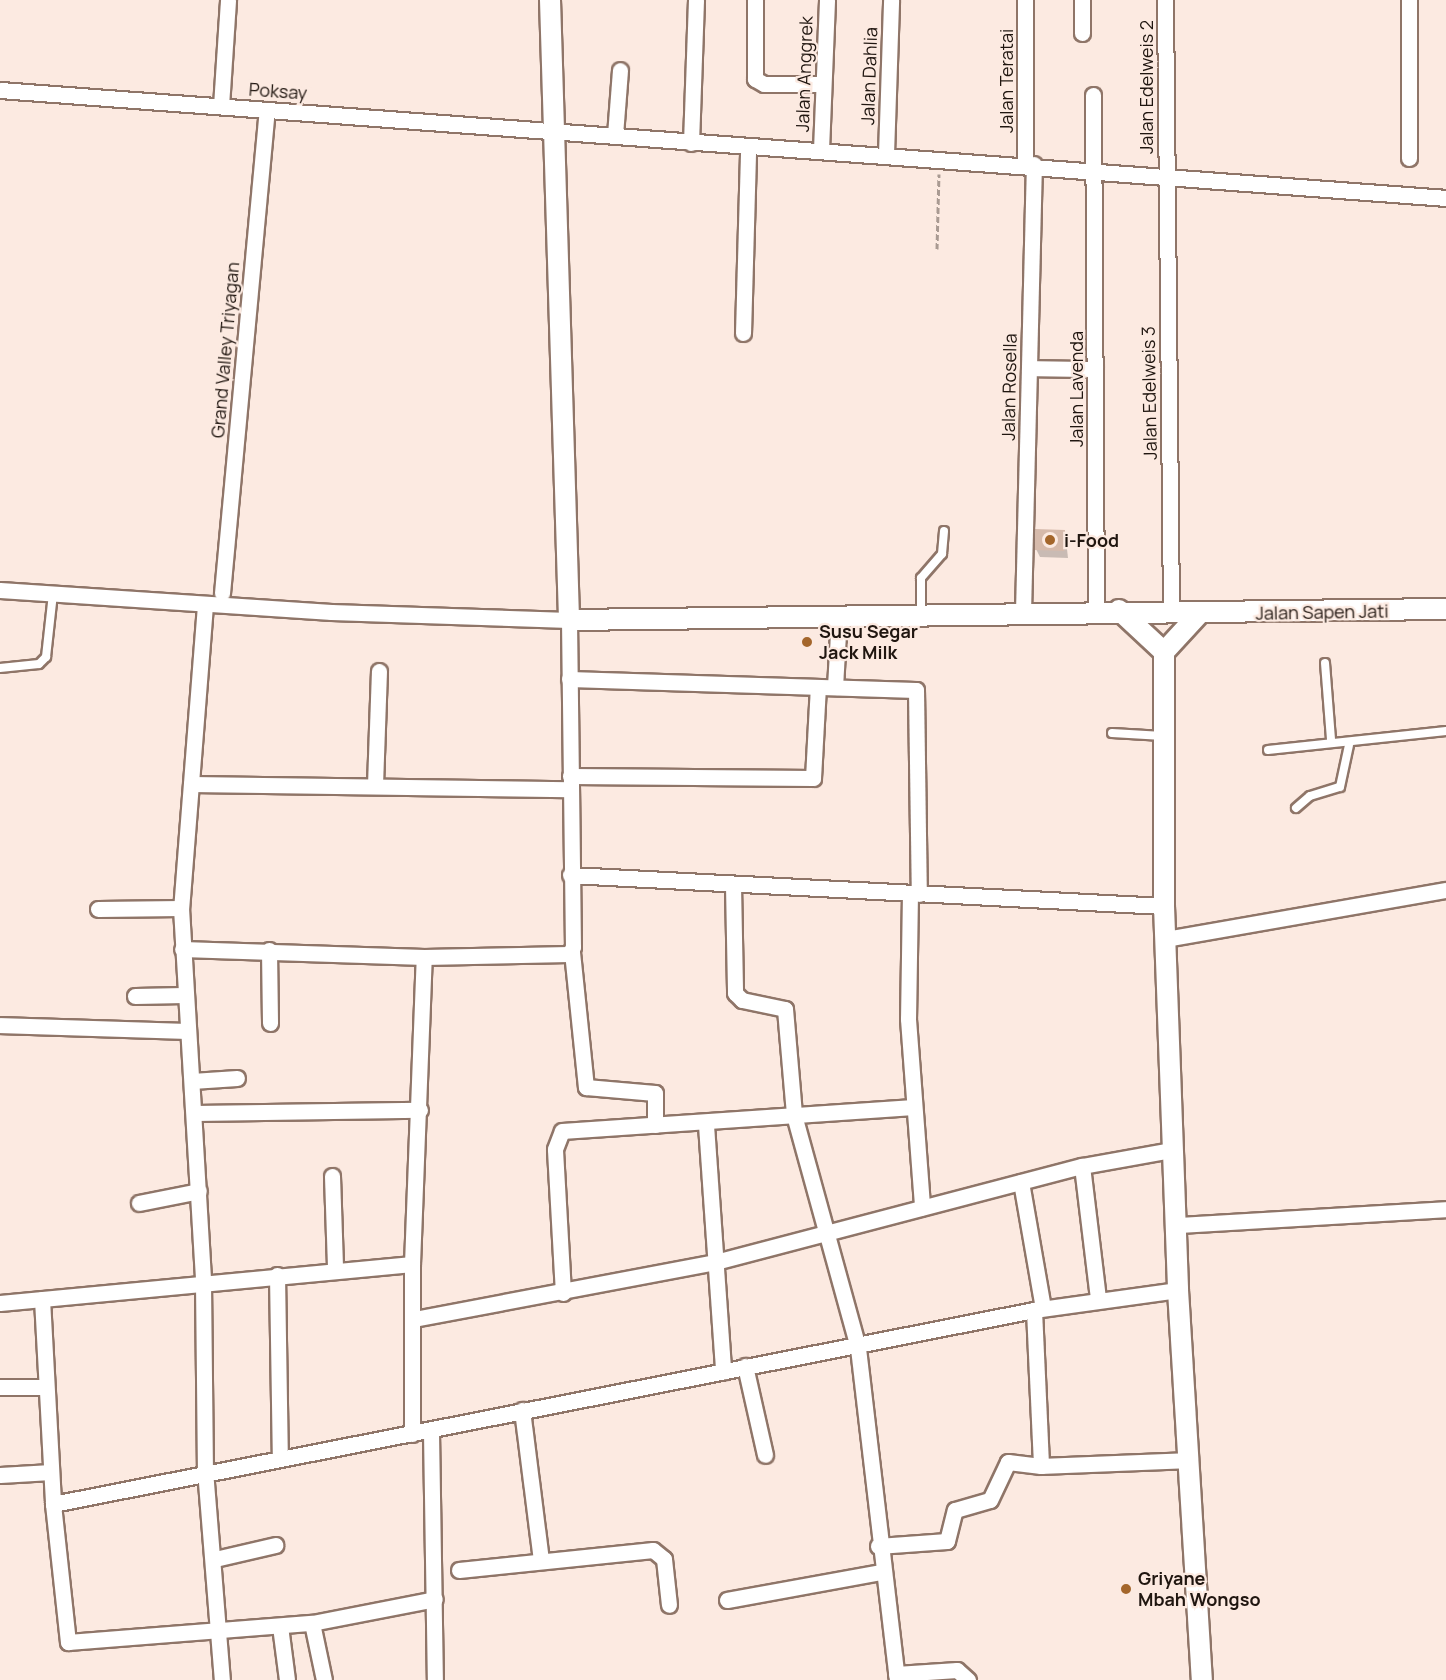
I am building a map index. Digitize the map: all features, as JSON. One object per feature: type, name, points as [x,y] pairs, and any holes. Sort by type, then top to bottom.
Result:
[{"type":"street","points":[[221,106],[228,0]]},
{"type":"street","points":[[550,0],[569,620],[572,952],[586,1087],[655,1093],[655,1125]]},
{"type":"street","points":[[691,143],[696,0]]},
{"type":"street","points":[[755,0],[753,75],[764,84],[821,84]]},
{"type":"street","name":"Jalan Anggrek","points":[[821,150],[821,84],[826,0]]},
{"type":"street","name":"Jalan Dahlia","points":[[886,154],[891,0]]},
{"type":"street","name":"Jalan Teratai","points":[[1026,0],[1029,163]]},
{"type":"street","points":[[1082,0],[1082,33]]},
{"type":"street","name":"Jalan Edelweis 2","points":[[1165,0],[1166,173]]},
{"type":"street","points":[[1409,0],[1409,158]]},
{"type":"street","points":[[615,135],[620,70]]},
{"type":"street","name":"Poksay","points":[[0,90],[554,128],[748,149],[821,150],[1166,173],[1446,198]]},
{"type":"street","name":"Jalan Lavenda","points":[[1094,95],[1096,610]]},
{"type":"street","name":"Grand Valley Triyagan","points":[[222,593],[267,110]]},
{"type":"street","points":[[743,333],[748,149]]},
{"type":"street","name":"Jalan Rosella","points":[[1023,612],[1029,368],[1029,163]]},
{"type":"street","name":"Jalan Edelweis 3","points":[[1166,173],[1171,613]]},
{"type":"street","points":[[1029,368],[1095,369]]},
{"type":"street","points":[[0,577],[7,590],[53,594],[205,605],[569,620]]},
{"type":"street","points":[[205,605],[181,908],[184,995],[195,1113],[203,1283],[205,1470],[215,1559],[222,1680]]},
{"type":"street","name":"Jalan Sapen Jati","points":[[569,620],[1096,610],[1198,615],[1446,609]]},
{"type":"street","points":[[1119,610],[1164,652]]},
{"type":"street","points":[[835,687],[839,615]]},
{"type":"street","points":[[1198,615],[1164,652],[1164,906],[1172,1150],[1178,1225],[1178,1290],[1202,1680]]},
{"type":"street","points":[[375,785],[379,671]]},
{"type":"street","points":[[569,679],[913,689],[920,694],[913,1107],[922,1207]]},
{"type":"street","points":[[191,784],[375,785],[813,778],[818,687]]},
{"type":"street","points":[[570,875],[1164,906]]},
{"type":"street","points":[[733,885],[735,993],[741,1000],[785,1009],[794,1116],[829,1232],[858,1348],[881,1572],[896,1677],[957,1670],[968,1680]]},
{"type":"street","points":[[1165,939],[1446,890]]},
{"type":"street","points":[[98,909],[181,908]]},
{"type":"street","points":[[182,949],[269,950],[424,957],[559,957],[572,952]]},
{"type":"street","points":[[269,950],[270,1023]]},
{"type":"street","points":[[412,1434],[414,1318],[412,1264],[420,1110],[424,957]]},
{"type":"street","points":[[135,996],[184,995]]},
{"type":"street","points":[[0,1025],[188,1031]]},
{"type":"street","points":[[192,1081],[237,1078]]},
{"type":"street","points":[[562,1293],[555,1138],[580,1127],[706,1125],[913,1107]]},
{"type":"street","points":[[195,1113],[420,1110]]},
{"type":"street","points":[[706,1125],[723,1371]]},
{"type":"street","points":[[414,1318],[562,1293],[715,1262],[1082,1166],[1172,1150]]},
{"type":"street","points":[[1082,1166],[1098,1298]]},
{"type":"street","points":[[332,1176],[335,1268]]},
{"type":"street","points":[[1022,1182],[1038,1309],[1041,1466]]},
{"type":"street","points":[[139,1203],[199,1191]]},
{"type":"street","points":[[1178,1225],[1446,1209]]},
{"type":"street","points":[[0,1303],[335,1268],[412,1264]]},
{"type":"street","points":[[278,1275],[280,1457]]},
{"type":"street","points":[[53,1504],[205,1470],[431,1432],[522,1410],[745,1366],[858,1348],[1038,1309],[1098,1298],[1178,1290]]},
{"type":"street","points":[[42,1299],[53,1504],[68,1642],[218,1633],[312,1623],[435,1599]]},
{"type":"street","points":[[745,1366],[765,1455]]},
{"type":"street","points":[[0,1387],[46,1387]]},
{"type":"street","points":[[522,1410],[541,1561]]},
{"type":"street","points":[[431,1432],[435,1680]]},
{"type":"street","points":[[879,1546],[947,1541],[955,1510],[990,1500],[1004,1465],[1041,1466],[1190,1460]]},
{"type":"street","points":[[0,1475],[51,1472]]},
{"type":"street","points":[[215,1559],[275,1545]]},
{"type":"street","points":[[459,1570],[661,1552],[669,1605]]},
{"type":"street","points":[[727,1600],[881,1572]]},
{"type":"street","points":[[312,1623],[324,1680]]},
{"type":"street","points":[[280,1626],[287,1680]]},
{"type":"lane","points":[[921,614],[921,578],[942,554],[944,531]]},
{"type":"lane","points":[[0,668],[39,664],[46,657],[53,594]]},
{"type":"lane","points":[[1325,663],[1331,740]]},
{"type":"lane","points":[[1268,750],[1331,740],[1349,745],[1446,730]]},
{"type":"lane","points":[[1112,733],[1164,736]]},
{"type":"lane","points":[[1296,808],[1310,796],[1340,787],[1349,745]]},
{"type":"path","points":[[937,249],[940,157]]},
{"type":"building","name":"i-Food","points":[[1035,529],[1065,530],[1064,551],[1034,550]]},
{"type":"place","name":"i-Food","points":[[1050,540]]},
{"type":"place","name":"Susu Segar Jack Milk","points":[[807,642]]},
{"type":"place","name":"Griyane Mbah Wongso","points":[[1126,1589]]}]
